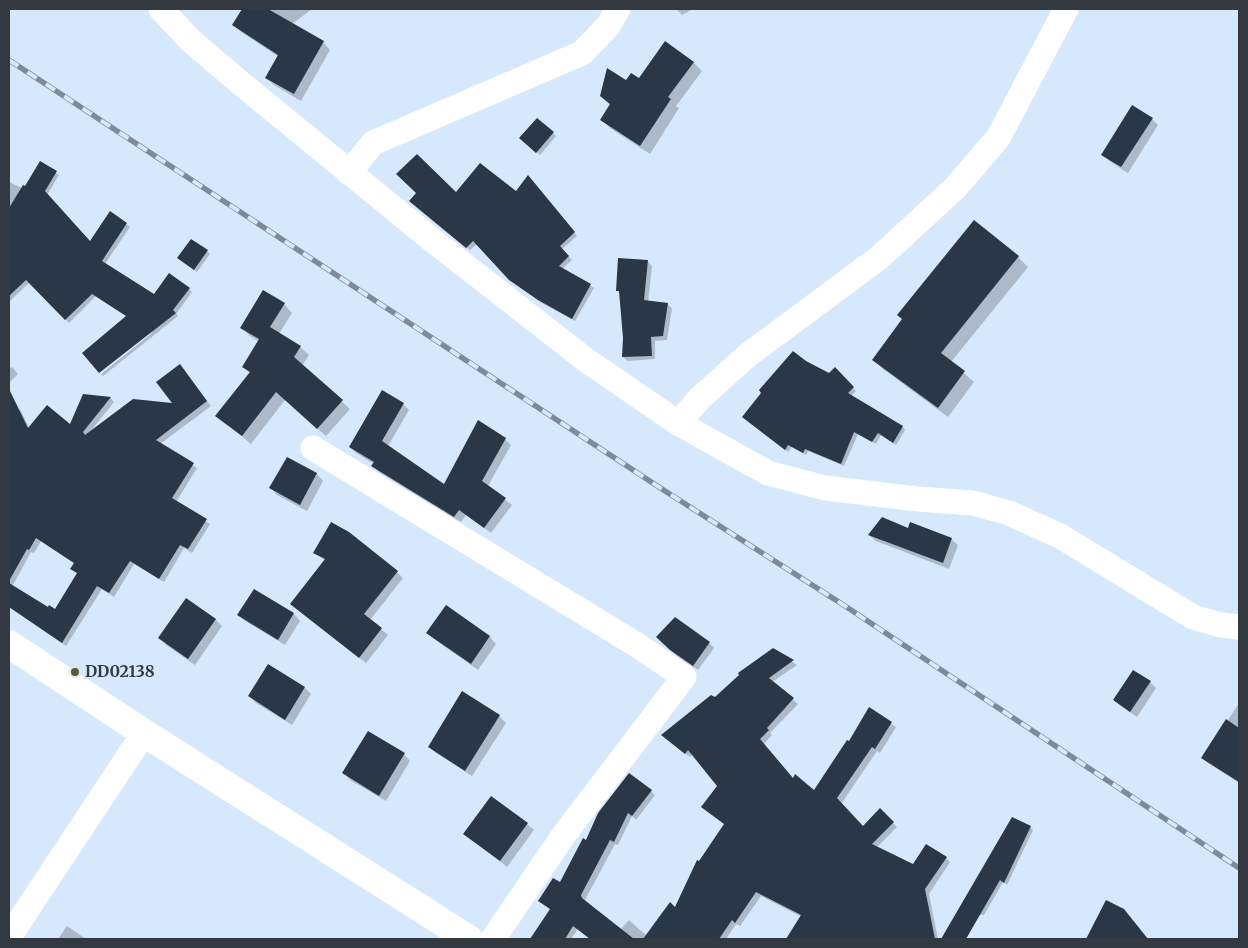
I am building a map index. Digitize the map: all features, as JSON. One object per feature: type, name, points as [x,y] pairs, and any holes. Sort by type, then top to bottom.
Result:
[{"type":"main road","points":[[9,644],[144,733],[469,939]]},
{"type":"street","points":[[161,9],[190,40],[349,174],[571,349],[678,423],[768,473],[825,488],[917,499],[973,503],[1008,513],[1060,536],[1193,617],[1221,625],[1239,627]]},
{"type":"street","points":[[349,174],[373,143],[582,53],[608,26],[618,9]]},
{"type":"street","points":[[678,423],[700,398],[748,355],[880,257],[956,188],[998,138],[1066,9]]},
{"type":"street","points":[[313,448],[637,644],[684,677],[563,836],[493,939]]},
{"type":"street","points":[[9,937],[144,733]]},
{"type":"building","points":[[242,9],[268,9],[324,41],[294,94],[265,78],[278,55],[232,25]]},
{"type":"building","points":[[665,41],[694,62],[668,97],[671,99],[640,146],[600,120],[610,104],[600,96],[607,68],[626,80],[631,73],[639,78]]},
{"type":"building","points":[[1132,105],[1153,118],[1121,167],[1101,155]]},
{"type":"building","points":[[537,118],[554,132],[536,153],[519,138]]},
{"type":"building","points":[[417,154],[456,192],[480,163],[516,191],[528,175],[575,232],[560,246],[569,256],[559,266],[591,284],[572,319],[538,300],[509,280],[473,241],[466,248],[409,201],[416,193],[396,174]]},
{"type":"building","points":[[40,161],[57,171],[45,191],[90,241],[110,211],[127,223],[102,261],[154,294],[169,273],[190,288],[173,310],[176,313],[99,373],[82,353],[126,316],[92,294],[65,320],[26,280],[9,296],[9,208]]},
{"type":"building","points":[[974,220],[1019,256],[941,353],[965,371],[938,408],[872,360],[902,319],[897,315]]},
{"type":"building","points":[[191,239],[208,250],[194,270],[177,258]]},
{"type":"building","points":[[618,258],[648,260],[644,300],[668,303],[663,336],[651,337],[652,356],[622,357],[623,338],[619,291],[616,291]]},
{"type":"building","points":[[263,290],[285,303],[270,327],[301,346],[294,357],[343,400],[317,429],[276,392],[242,436],[215,416],[250,372],[242,367],[259,339],[240,328]]},
{"type":"building","points":[[793,351],[806,361],[829,373],[835,367],[854,387],[848,393],[903,426],[893,443],[878,433],[872,442],[854,432],[841,464],[805,449],[803,453],[788,445],[785,450],[742,417],[761,393],[759,390]]},
{"type":"building","points":[[180,364],[207,401],[156,440],[194,463],[172,498],[207,519],[188,549],[180,545],[159,579],[130,561],[109,593],[97,586],[62,643],[9,607],[9,583],[48,607],[49,605],[55,609],[77,573],[70,569],[74,563],[36,538],[29,550],[27,549],[9,581],[9,389],[28,428],[47,405],[70,424],[83,394],[111,397],[83,432],[85,435],[133,399],[172,403],[156,382]]},
{"type":"building","points":[[382,390],[404,403],[382,441],[444,484],[478,420],[506,438],[482,481],[506,498],[484,528],[459,510],[454,517],[371,466],[374,462],[349,447]]},
{"type":"building","points":[[287,457],[317,473],[300,505],[269,488]]},
{"type":"building","points":[[882,517],[908,528],[910,522],[952,538],[943,563],[868,535]]},
{"type":"building","points":[[331,522],[349,532],[398,571],[364,614],[382,628],[359,658],[290,604],[325,559],[313,553]]},
{"type":"building","points":[[254,589],[294,613],[278,640],[237,615]]},
{"type":"building","points":[[186,598],[216,619],[188,659],[158,638]]},
{"type":"building","points":[[446,605],[490,636],[471,664],[426,633]]},
{"type":"building","points":[[675,617],[710,642],[693,666],[670,650],[656,637]]},
{"type":"building","points":[[773,648],[794,660],[769,678],[794,698],[767,728],[769,730],[760,739],[793,778],[795,774],[814,790],[847,740],[849,741],[869,707],[892,722],[875,749],[872,747],[837,798],[863,826],[880,808],[894,822],[872,844],[913,864],[926,844],[947,857],[925,889],[935,939],[786,939],[801,915],[756,892],[735,923],[732,920],[719,939],[643,939],[670,902],[675,907],[697,860],[699,861],[724,824],[701,807],[717,786],[688,750],[685,754],[661,735],[711,695],[715,697],[739,675],[738,673]]},
{"type":"building","points":[[268,664],[305,687],[285,720],[248,696]]},
{"type":"building","points":[[1133,670],[1151,681],[1130,712],[1113,700]]},
{"type":"building","points":[[462,691],[500,715],[465,771],[428,747]]},
{"type":"building","points":[[1226,719],[1239,728],[1239,782],[1201,758]]},
{"type":"building","points":[[368,731],[405,753],[379,796],[342,773]]},
{"type":"building","points":[[629,773],[652,790],[632,816],[628,813],[614,842],[610,840],[581,895],[582,898],[634,939],[590,939],[573,926],[565,939],[530,939],[550,909],[538,901],[553,878],[560,882],[583,838],[586,840],[598,813]]},
{"type":"building","points":[[491,796],[528,823],[500,861],[463,834]]},
{"type":"building","points":[[1012,817],[1031,826],[1004,883],[1000,880],[966,939],[941,939]]},
{"type":"building","points":[[1106,900],[1124,909],[1148,939],[1086,939]]},
{"type":"railway","points":[[9,60],[665,491],[842,604],[1239,868]]},
{"type":"place","name":"DD02138","points":[[75,672]]}]
